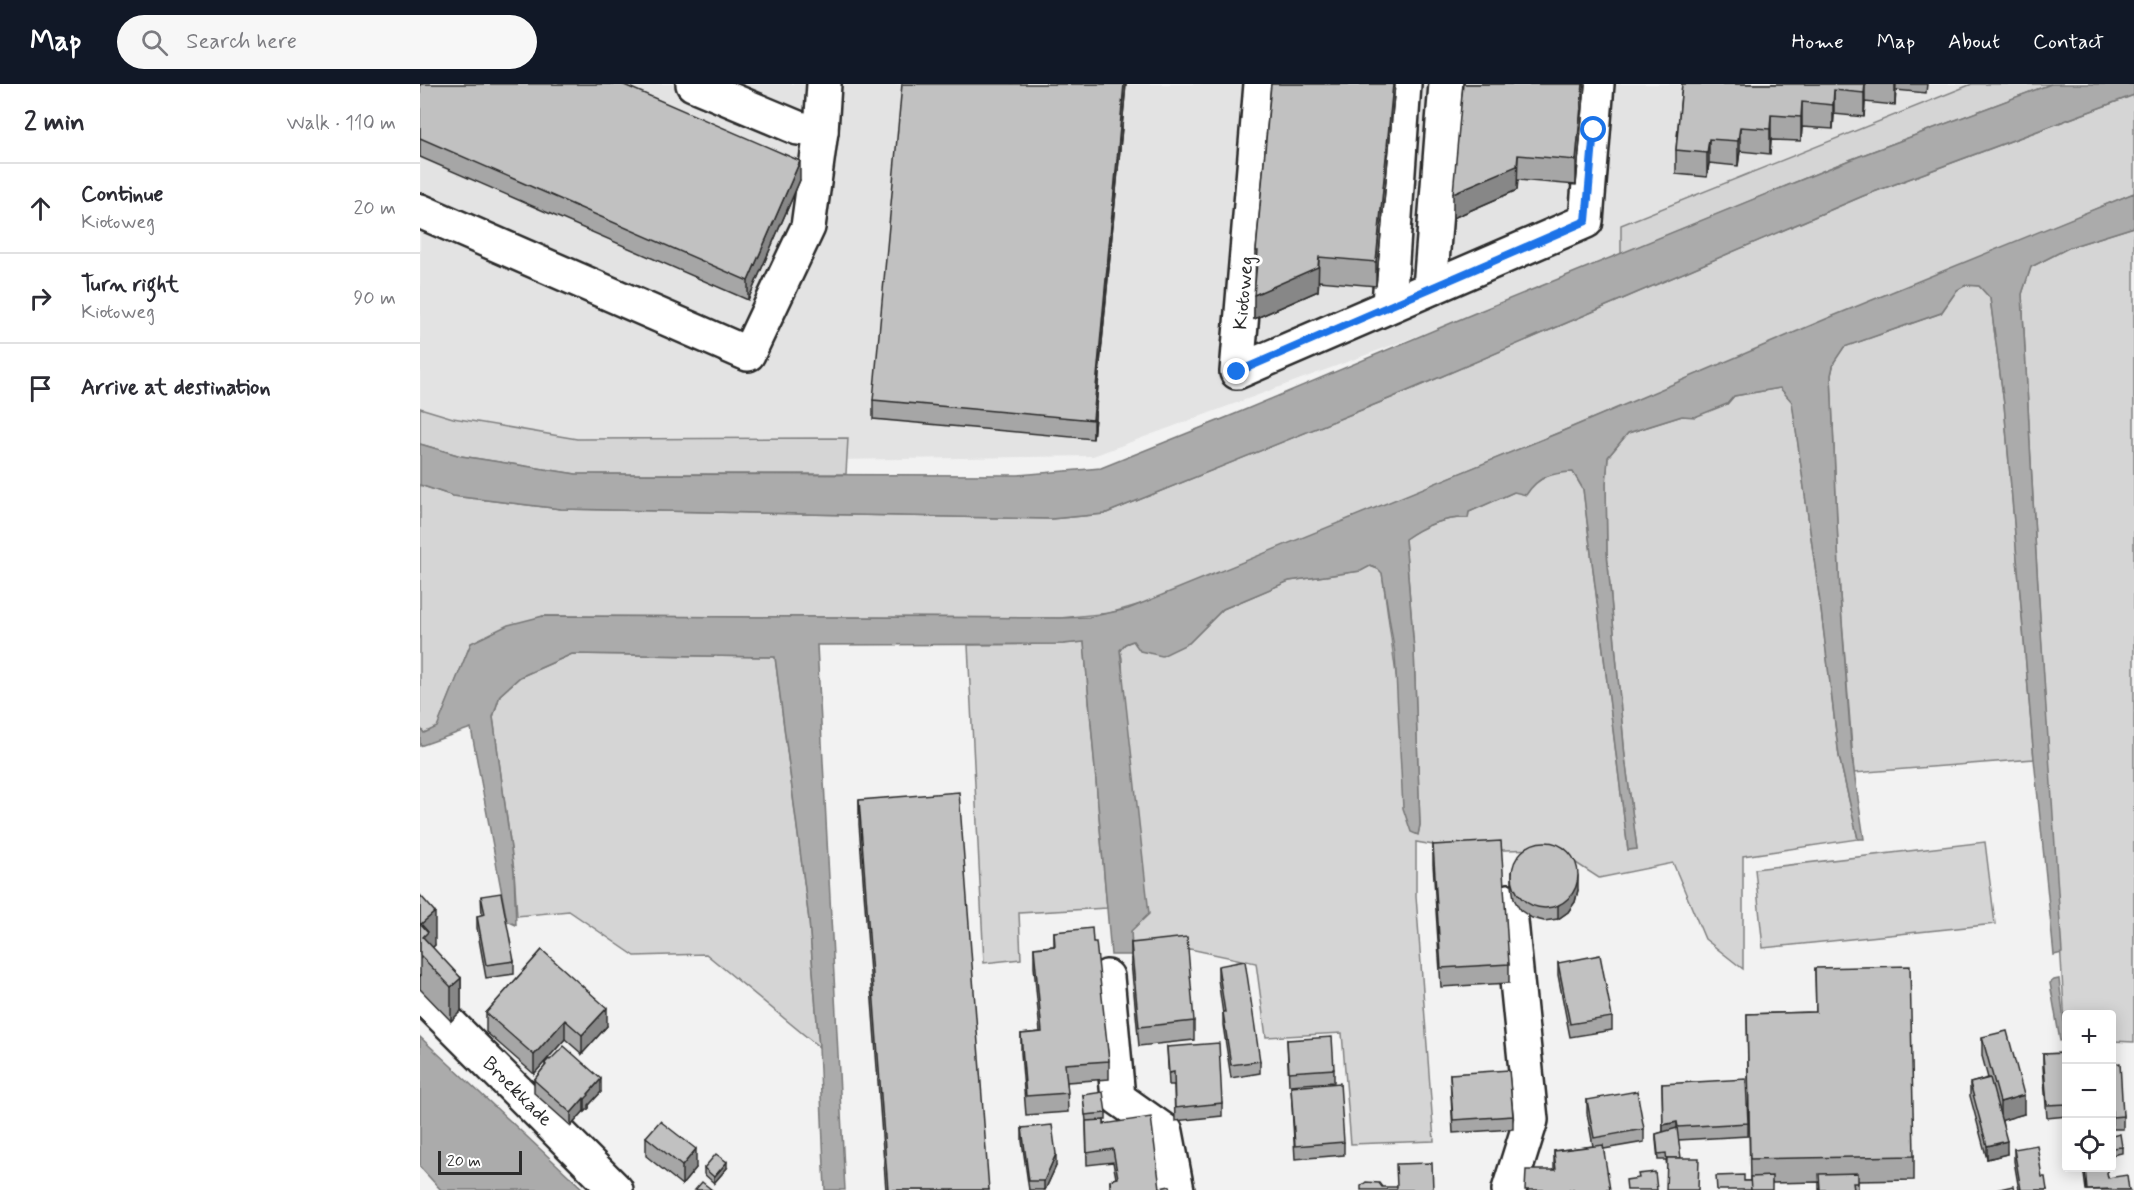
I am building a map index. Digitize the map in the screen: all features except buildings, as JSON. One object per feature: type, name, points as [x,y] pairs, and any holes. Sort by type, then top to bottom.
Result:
[{"type":"street","points":[[693,84],[798,128],[821,131]]},
{"type":"street","points":[[420,211],[748,354],[808,227],[821,131],[824,84]]},
{"type":"street","name":"Kiotoweg","points":[[1261,84],[1237,372],[1586,221],[1597,84]]},
{"type":"street","points":[[1389,305],[1404,84]]},
{"type":"street","points":[[1430,288],[1446,84]]},
{"type":"street","points":[[1509,901],[1531,1120],[1509,1190]]},
{"type":"street","points":[[1107,977],[1118,1098],[1166,1132],[1177,1190]]},
{"type":"street","name":"Broekkade","points":[[420,994],[616,1190]]},
{"type":"shaded area","points":[[420,84],[2098,84],[1093,456],[638,463],[420,418]]},
{"type":"shaded area","points":[[1972,84],[2051,84],[1852,159],[1621,254],[1621,225]]},
{"type":"shaded area","points":[[2051,84],[2134,84],[2134,95],[1863,196],[1391,398],[1104,514],[1051,519],[561,509],[453,496],[420,485],[420,444],[461,456],[576,474],[1018,475],[1101,468],[1852,159]]},
{"type":"shaded area","points":[[2134,95],[2134,193],[1151,601],[1110,613],[1060,618],[543,616],[471,643],[437,728],[424,733],[420,728],[420,485],[453,496],[561,509],[1051,519],[1104,514],[1391,398],[1863,196]]},
{"type":"shaded area","points":[[2134,193],[2134,227],[2070,247],[2031,267],[2022,294],[2036,555],[2062,953],[2054,955],[2034,759],[2004,404],[1990,298],[1979,286],[1966,285],[1957,290],[1941,313],[1844,347],[1834,362],[1831,375],[1840,595],[1852,758],[1864,839],[1858,839],[1839,756],[1792,402],[1780,388],[1734,396],[1727,404],[1695,417],[1682,416],[1628,433],[1608,457],[1607,553],[1625,757],[1637,849],[1628,850],[1583,489],[1573,472],[1546,477],[1535,484],[1526,495],[1514,492],[1469,512],[1468,518],[1435,523],[1405,539],[1414,650],[1420,825],[1418,835],[1411,832],[1403,808],[1395,654],[1382,573],[1378,569],[1370,566],[1361,571],[1289,581],[1223,609],[1189,643],[1162,656],[1140,651],[1133,641],[1125,644],[1120,650],[1149,914],[1131,931],[1132,955],[1111,955],[1084,642],[817,645],[845,1190],[825,1190],[819,1047],[809,920],[775,657],[572,654],[520,677],[500,695],[493,717],[514,871],[516,925],[507,921],[471,728],[420,746],[420,728],[424,733],[437,727],[471,643],[508,625],[543,616],[1060,618],[1089,617],[1128,609]]},
{"type":"shaded area","points":[[2134,227],[2134,1042],[2116,1041],[2116,1010],[2064,1010],[2022,294],[2031,267],[2070,247]]},
{"type":"shaded area","points":[[1966,285],[1979,286],[1990,298],[2004,404],[2034,759],[1854,773],[1840,595],[1831,375],[1834,362],[1844,347],[1941,313],[1957,290]]},
{"type":"shaded area","points":[[1780,388],[1792,401],[1839,756],[1858,839],[1743,856],[1743,969],[1705,939],[1673,863],[1599,878],[1573,861],[1541,849],[1467,851],[1416,842],[1416,896],[1434,1141],[1351,1144],[1342,1033],[1266,1037],[1256,963],[1190,949],[1132,955],[1120,650],[1125,644],[1133,641],[1189,643],[1223,609],[1289,581],[1360,571],[1370,566],[1378,569],[1382,572],[1418,835],[1420,825],[1414,650],[1405,539],[1435,523],[1468,518],[1469,512],[1553,473],[1573,472],[1583,489],[1628,850],[1637,849],[1625,757],[1607,553],[1608,457],[1628,433],[1727,404],[1734,396]]},
{"type":"shaded area","points":[[420,408],[453,418],[577,439],[848,438],[846,474],[576,474],[461,456],[420,444]]},
{"type":"shaded area","points":[[1084,642],[1107,908],[1019,913],[1021,959],[984,963],[968,645]]},
{"type":"shaded area","points":[[572,654],[775,657],[809,920],[819,1047],[706,954],[635,956],[569,911],[517,916],[514,871],[493,717],[500,695],[520,677]]},
{"type":"shaded area","points":[[1985,842],[1995,924],[1763,948],[1755,869]]},
{"type":"shaded area","points":[[2059,979],[2063,1010],[2062,1041],[2060,1041],[2050,983]]},
{"type":"shaded area","points":[[420,1037],[584,1190],[441,1190],[420,1167]]},
{"type":"route","points":[[1237,372],[1586,221],[1594,130]]}]
